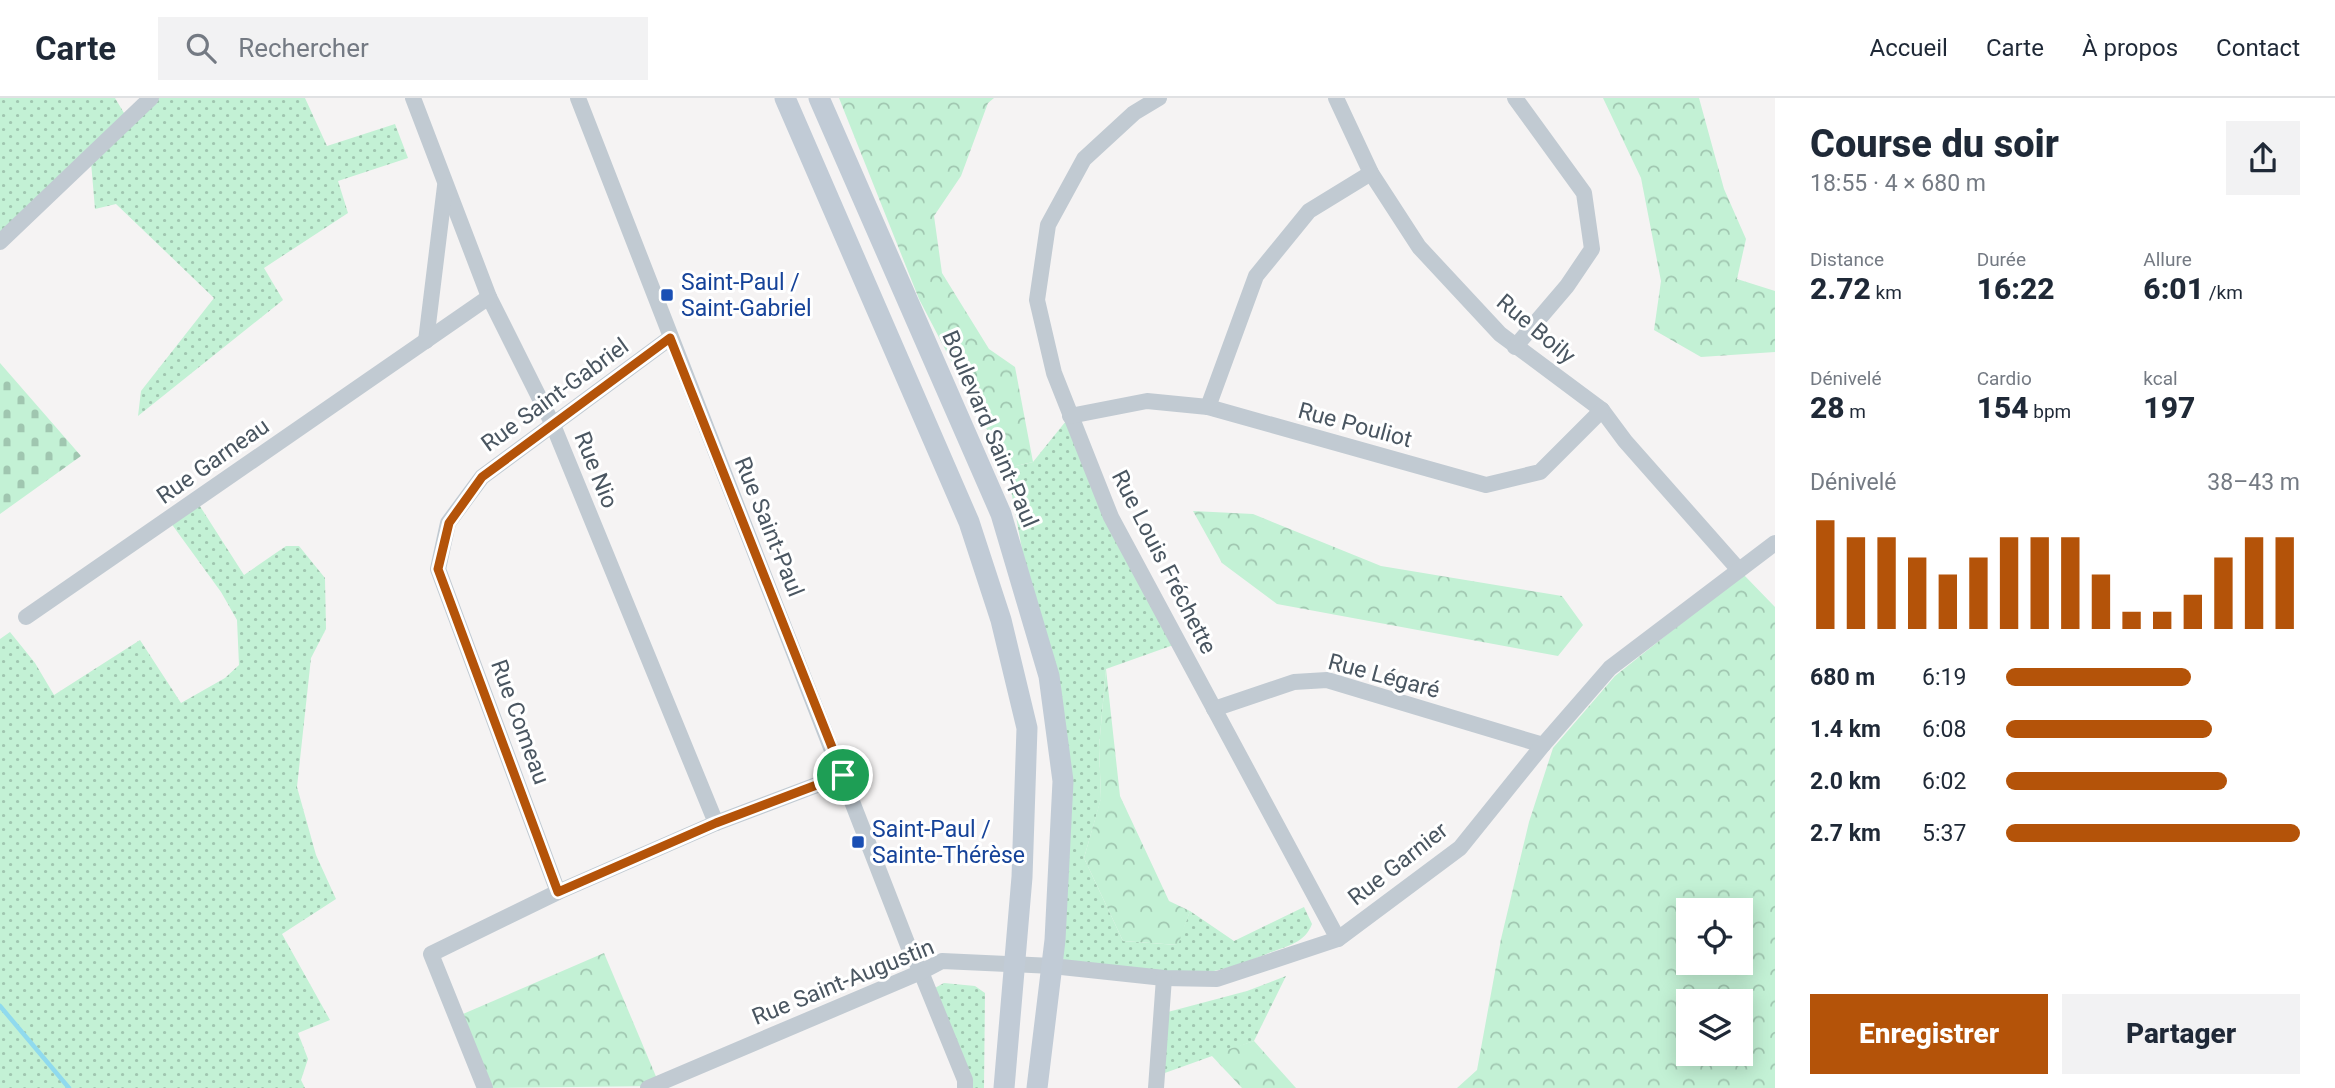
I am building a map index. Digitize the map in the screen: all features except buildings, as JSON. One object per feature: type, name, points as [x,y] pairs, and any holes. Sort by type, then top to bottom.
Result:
[{"type":"main road","points":[[785,98],[969,522],[1001,620],[1027,727],[1022,877],[1004,1088]]},
{"type":"main road","name":"Boulevard Saint-Paul","points":[[819,98],[1000,514],[1049,676],[1063,781],[1058,966],[1037,1088]]},
{"type":"street","points":[[0,242],[151,98]]},
{"type":"street","name":"Rue Nio","points":[[413,98],[489,298],[553,425],[716,823]]},
{"type":"street","name":"Rue Saint-Paul","points":[[578,98],[909,948],[922,972],[965,1080],[965,1088]]},
{"type":"street","name":"Rue Louis Fréchette","points":[[1159,98],[1133,113],[1084,159],[1048,225],[1037,300],[1054,373],[1111,517],[1338,939]]},
{"type":"street","name":"Rue Boily","points":[[1336,98],[1371,173],[1419,247],[1500,334],[1602,410],[1625,441],[1739,570]]},
{"type":"street","points":[[1515,98],[1584,193],[1592,249],[1567,286],[1515,347]]},
{"type":"street","points":[[1208,407],[1256,276],[1309,211],[1371,173]]},
{"type":"street","points":[[426,341],[446,184]]},
{"type":"street","name":"Rue Garneau","points":[[26,617],[489,298]]},
{"type":"street","name":"Rue Saint-Gabriel","points":[[438,569],[449,523],[482,477],[670,338]]},
{"type":"street","name":"Rue Pouliot","points":[[1070,416],[1147,401],[1208,407],[1486,485],[1540,472],[1602,410]]},
{"type":"street","name":"Rue Garnier","points":[[1058,966],[1164,978],[1217,979],[1338,939],[1460,848],[1543,745],[1610,668],[1775,543]]},
{"type":"street","name":"Rue Comeau","points":[[438,569],[558,892]]},
{"type":"street","name":"Rue Légaré","points":[[1214,709],[1294,682],[1327,681],[1543,745]]},
{"type":"street","points":[[485,1088],[431,954],[558,892],[716,823],[843,775]]},
{"type":"street","name":"Rue Saint-Augustin","points":[[648,1088],[922,972],[942,961],[1058,966]]},
{"type":"street","points":[[1156,1088],[1164,978]]},
{"type":"green space","points":[[0,98],[115,98],[130,123],[159,98],[305,98],[327,146],[395,124],[408,158],[338,181],[348,213],[264,268],[283,300],[138,416],[141,391],[214,298],[116,204],[95,209],[91,162],[0,249]]},
{"type":"green space","points":[[839,98],[994,98],[988,103],[961,176],[934,216],[942,273],[989,349],[1015,367],[1033,462],[1007,468],[919,299]]},
{"type":"green space","points":[[1603,98],[1699,98],[1724,189],[1746,239],[1737,279],[1775,291],[1775,352],[1701,357],[1654,330],[1661,281],[1641,178]]},
{"type":"green space","points":[[0,363],[81,456],[0,514]]},
{"type":"green space","points":[[1070,416],[1179,643],[1106,669],[1099,747],[1101,799],[1084,858],[1123,941],[1177,945],[1190,911],[1234,941],[1304,907],[1312,924],[1305,936],[1289,946],[1231,967],[1191,974],[1155,973],[1066,961],[1056,953],[1066,827],[1029,587],[1007,468],[1033,462]]},
{"type":"green space","points":[[196,500],[244,575],[286,546],[299,546],[325,578],[326,629],[311,658],[297,787],[316,855],[336,899],[282,934],[330,1020],[298,1033],[308,1059],[301,1080],[305,1088],[0,1088],[0,639],[10,632],[35,663],[54,695],[140,640],[181,703],[225,678],[239,665],[237,620],[221,592],[168,519]]},
{"type":"green space","points":[[1193,511],[1253,514],[1381,566],[1562,596],[1583,625],[1558,656],[1277,604],[1222,563]]},
{"type":"green space","points":[[1743,574],[1775,607],[1775,1088],[1457,1088],[1477,1070],[1501,939],[1529,822],[1553,748],[1615,676]]},
{"type":"green space","points":[[1106,669],[1120,796],[1169,901],[1190,911],[1178,945],[1123,941],[1084,858],[1101,798],[1099,747]]},
{"type":"green space","points":[[604,953],[660,1086],[486,1088],[456,1017]]},
{"type":"green space","points":[[1286,976],[1254,1041],[1162,1074],[1164,1013],[1247,991]]},
{"type":"green space","points":[[944,983],[975,986],[985,993],[984,1088],[965,1088],[933,989]]},
{"type":"green space","points":[[1254,1041],[1296,1088],[1242,1088],[1211,1055]]},
{"type":"waterway","points":[[0,1006],[69,1088]]},
{"type":"place","name":"Saint-Paul / Saint-Gabriel","points":[[667,295]]},
{"type":"place","name":"Saint-Paul / Sainte-Thérèse","points":[[858,842]]},
{"type":"route","points":[[670,338],[843,775],[716,823],[558,892],[438,569],[449,523],[482,477],[670,338]]}]
